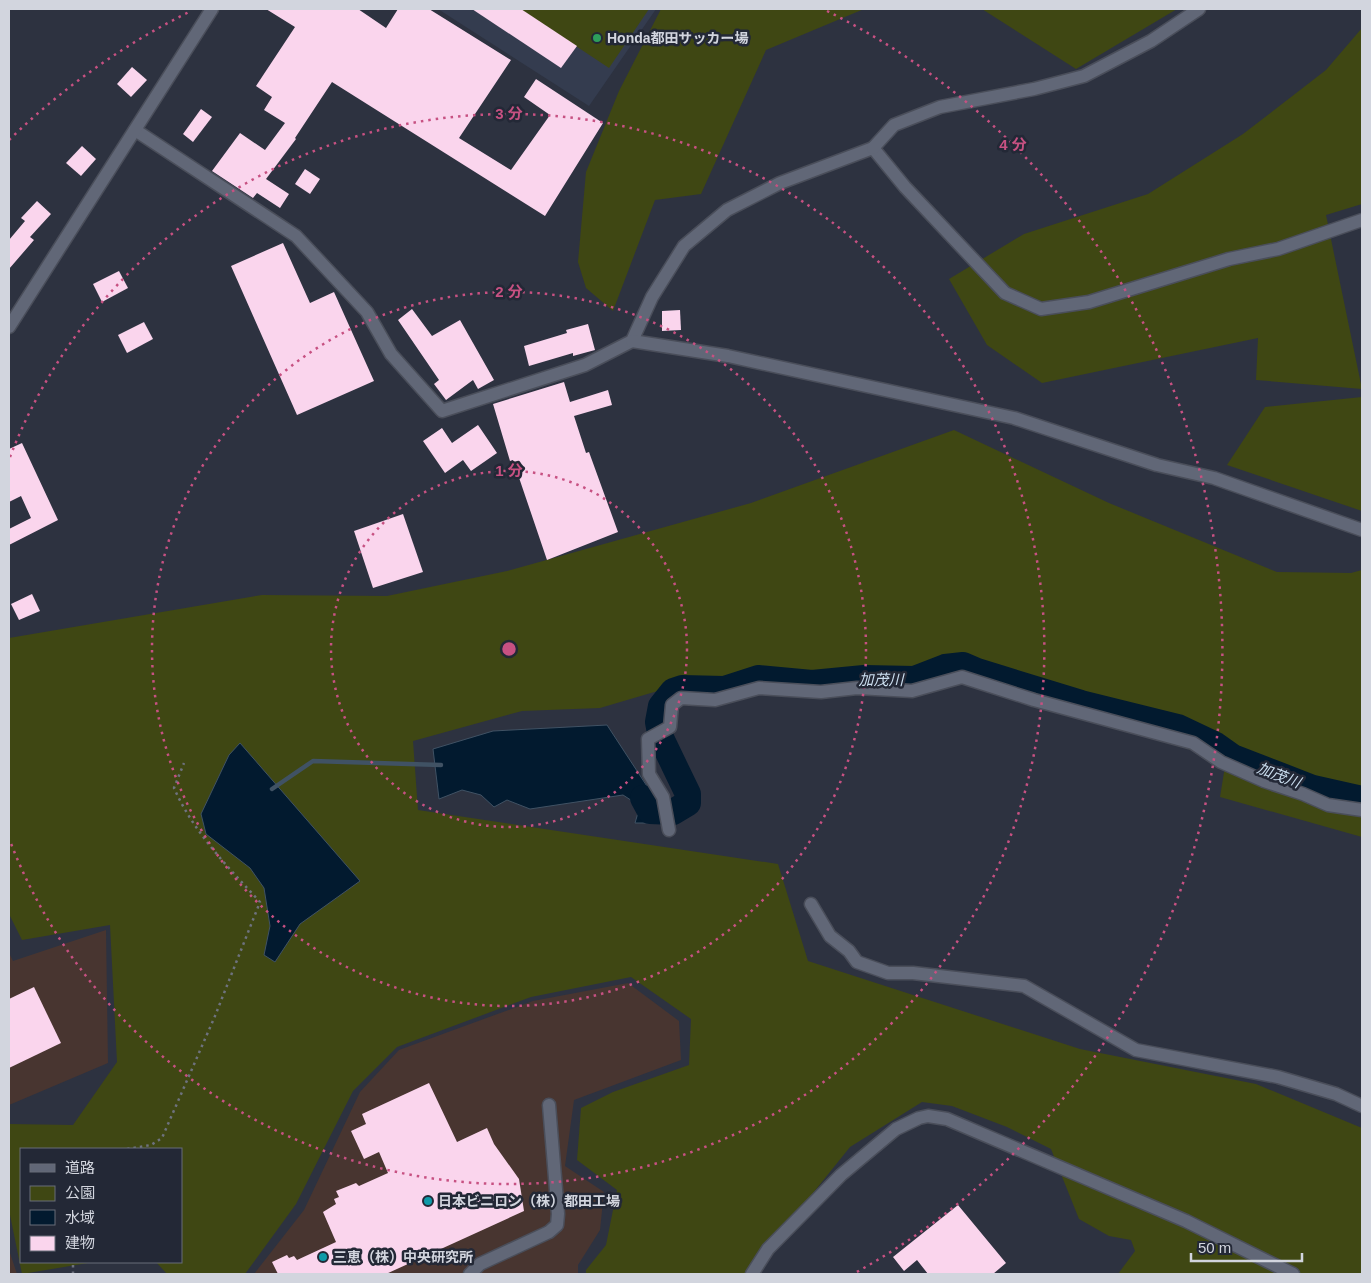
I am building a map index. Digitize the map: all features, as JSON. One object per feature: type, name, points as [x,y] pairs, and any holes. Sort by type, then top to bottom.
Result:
[{"type":"street","points":[[9,327],[212,9]]},
{"type":"street","points":[[632,341],[652,297],[684,246],[727,210],[780,183],[872,148],[894,125],[940,107],[1034,89],[1084,76],[1151,40],[1199,9]]},
{"type":"street","points":[[135,130],[296,236],[367,312],[391,354],[442,411],[585,365],[632,341],[728,356],[1014,418],[1157,465],[1214,478],[1362,530]]},
{"type":"street","points":[[872,148],[929,214],[1005,293],[1041,309],[1088,302],[1229,260],[1278,249],[1362,220]]},
{"type":"street","points":[[668,830],[663,797],[649,774],[648,739],[670,727],[672,705],[681,698],[715,700],[759,688],[821,692],[856,688],[912,691],[962,677],[1034,700],[1193,743],[1220,762],[1264,781],[1328,805],[1362,810]]},
{"type":"street","points":[[811,904],[830,936],[849,951],[857,962],[888,973],[914,973],[1024,986],[1136,1050],[1278,1077],[1336,1094],[1362,1106]]},
{"type":"street","points":[[470,1274],[480,1264],[549,1232],[556,1225],[558,1214],[549,1105]]},
{"type":"street","points":[[752,1274],[768,1249],[841,1175],[896,1129],[907,1122],[928,1116],[947,1119],[1186,1221],[1292,1274]]},
{"type":"path","points":[[133,1148],[151,1145],[162,1138],[215,1016],[260,902],[203,839],[184,811],[174,788],[184,763]]},
{"type":"shaded area","points":[[438,9],[656,9],[589,106]]},
{"type":"shaded area","points":[[106,930],[108,1063],[9,1105],[9,953],[13,961]]},
{"type":"shaded area","points":[[628,983],[679,1021],[681,1060],[574,1100],[565,1166],[604,1192],[600,1230],[578,1265],[578,1274],[254,1274],[304,1210],[360,1092],[399,1050],[533,1001]]},
{"type":"shaded area","points":[[9,1250],[17,1274],[9,1274]]},
{"type":"green space","name":"Honda都田サッカー場","points":[[520,9],[649,9],[609,68]]},
{"type":"green space","points":[[661,9],[864,9],[766,50],[701,194],[655,200],[613,311],[586,288],[578,262],[586,172],[619,91]]},
{"type":"green space","points":[[982,9],[1177,9],[1076,69]]},
{"type":"green space","points":[[1362,28],[1362,204],[1326,215],[1362,389],[1256,380],[1258,338],[1042,383],[987,345],[949,279],[1024,234],[1148,194],[1243,134],[1326,70]]},
{"type":"green space","points":[[1362,397],[1362,511],[1227,465],[1265,407]]},
{"type":"green space","points":[[954,430],[1109,503],[1277,572],[1351,573],[1362,570],[1362,837],[1220,797],[1226,760],[960,683],[753,680],[678,685],[600,708],[522,711],[413,741],[418,810],[778,864],[808,961],[1080,1049],[1256,1084],[1362,1128],[1362,1274],[1118,1274],[1135,1251],[1131,1240],[1109,1236],[1079,1219],[1051,1149],[1007,1127],[952,1106],[922,1102],[850,1147],[748,1274],[586,1274],[586,1270],[606,1245],[617,1190],[577,1160],[581,1108],[613,1092],[689,1065],[691,1019],[631,977],[531,997],[397,1047],[353,1091],[296,1204],[245,1274],[167,1274],[157,1263],[182,1263],[182,1148],[20,1148],[20,1263],[88,1263],[22,1274],[9,1210],[9,1124],[73,1125],[117,1062],[110,925],[22,940],[9,914],[9,638],[262,595],[387,596],[507,571],[751,503]]},
{"type":"water","points":[[607,725],[656,800],[661,823],[635,823],[640,806],[623,795],[530,809],[507,800],[494,807],[481,795],[462,790],[439,799],[433,749],[493,731]]},
{"type":"water","points":[[240,743],[360,881],[300,924],[275,962],[264,955],[270,926],[264,888],[250,868],[206,834],[201,814],[229,755]]},
{"type":"building","points":[[266,9],[358,9],[386,28],[398,9],[429,9],[511,60],[459,138],[511,170],[550,115],[524,97],[536,79],[603,123],[545,216],[332,82],[296,139],[266,179],[289,194],[280,208],[257,193],[253,198],[212,171],[240,133],[265,150],[285,123],[264,110],[272,97],[256,86],[295,27]]},
{"type":"building","points":[[472,9],[521,9],[577,46],[561,68]]},
{"type":"building","points":[[132,67],[147,80],[131,97],[117,84]]},
{"type":"building","points":[[201,109],[212,117],[193,142],[183,134]]},
{"type":"building","points":[[82,146],[96,159],[81,176],[66,163]]},
{"type":"building","points":[[305,169],[320,179],[310,194],[295,184]]},
{"type":"building","points":[[37,201],[51,214],[30,237],[34,240],[9,269],[9,240],[25,221],[21,218]]},
{"type":"building","points":[[283,243],[310,303],[334,292],[374,381],[297,415],[231,266]]},
{"type":"building","points":[[119,271],[128,288],[102,302],[93,284]]},
{"type":"building","points":[[412,309],[432,336],[460,320],[494,380],[478,389],[473,380],[446,400],[434,384],[439,380],[398,320]]},
{"type":"building","points":[[680,310],[681,330],[662,331],[662,311]]},
{"type":"building","points":[[144,322],[153,339],[127,353],[118,335]]},
{"type":"building","points":[[588,324],[595,350],[573,356],[573,353],[529,366],[524,346],[567,333],[566,330]]},
{"type":"building","points":[[564,382],[570,402],[608,390],[612,405],[574,416],[586,453],[589,452],[618,532],[547,560],[513,460],[510,461],[493,404]]},
{"type":"building","points":[[478,425],[497,453],[471,471],[463,460],[445,473],[423,441],[442,428],[452,443]]},
{"type":"building","points":[[22,443],[58,520],[9,545],[9,529],[31,518],[21,496],[9,502],[9,449]]},
{"type":"building","points":[[403,514],[423,572],[373,588],[354,531]]},
{"type":"building","points":[[32,594],[40,611],[19,620],[11,604]]},
{"type":"building","points":[[34,987],[61,1043],[9,1068],[9,999]]},
{"type":"building","name":"日本ビニロン（株）都田工場","points":[[429,1083],[457,1142],[487,1128],[494,1144],[519,1179],[524,1211],[386,1274],[278,1274],[272,1262],[287,1255],[289,1258],[294,1256],[297,1260],[336,1242],[323,1212],[336,1204],[334,1199],[339,1197],[336,1191],[356,1183],[359,1186],[388,1173],[379,1152],[364,1159],[351,1131],[366,1124],[362,1114]]},
{"type":"building","points":[[958,1205],[1006,1263],[993,1274],[928,1274],[917,1260],[904,1271],[893,1257]]},
{"type":"waterway","name":"加茂川","points":[[643,798],[650,811],[673,812],[688,803],[688,794],[661,738],[658,722],[661,706],[673,691],[682,688],[724,689],[758,678],[812,683],[864,678],[914,679],[945,667],[963,665],[1081,703],[1178,727],[1216,745],[1233,757],[1313,788],[1362,799]]},
{"type":"waterway","points":[[272,789],[313,761],[441,765]]},
{"type":"place","name":"Honda都田サッカー場","points":[[597,38]]},
{"type":"place","name":"日本ビニロン（株）都田工場","points":[[428,1201]]},
{"type":"place","name":"三恵（株）中央研究所","points":[[323,1257]]}]
